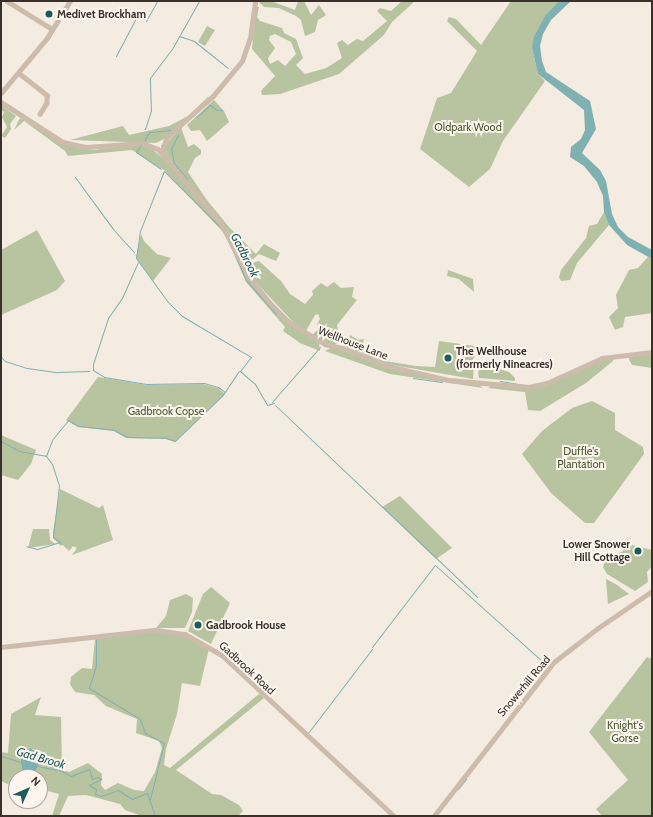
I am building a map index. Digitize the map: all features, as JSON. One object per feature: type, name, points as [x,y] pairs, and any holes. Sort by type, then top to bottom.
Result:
[{"type":"street","points":[[7,1],[52,29]]},
{"type":"street","points":[[1,93],[19,73],[52,29],[70,1]]},
{"type":"street","points":[[1,102],[52,136],[76,146],[134,143],[152,146],[164,142],[213,96],[242,61],[250,38],[255,1]]},
{"type":"street","points":[[19,73],[47,95],[47,103],[40,114]]},
{"type":"street","points":[[164,142],[164,156]]},
{"type":"street","name":"Wellhouse Lane","points":[[152,146],[164,156],[221,223],[248,275],[274,306],[289,322],[325,344],[343,348],[384,365],[449,380],[530,387],[552,381],[602,358],[631,352],[652,352]]},
{"type":"street","name":"Snowerhill Road","points":[[434,816],[554,662],[598,628],[652,591]]},
{"type":"street","name":"Gadbrook Road","points":[[1,647],[156,630],[185,634],[222,655],[394,816]]},
{"type":"green space","points":[[258,1],[271,1],[295,10],[298,1],[304,1],[311,15],[319,5],[326,15],[318,20],[315,32],[305,36],[301,20],[296,16],[279,8],[264,7]]},
{"type":"green space","points":[[402,1],[415,1],[392,22],[384,35],[339,74],[280,94],[262,95],[261,91],[275,76],[252,49],[256,7],[259,7],[257,17],[260,21],[282,28],[284,33],[296,39],[303,58],[296,65],[305,74],[326,68],[342,58],[337,43],[342,40],[348,45],[357,39],[363,41],[387,21],[377,11],[380,8],[391,11]],"holes":[[[275,34],[291,42],[296,54],[285,66],[278,60],[270,64],[268,58],[275,48],[269,40],[270,36]]]},
{"type":"green space","name":"Oldpark Wood","points":[[511,1],[559,1],[539,28],[532,48],[538,74],[545,81],[503,141],[490,169],[469,187],[420,149],[437,98],[451,93],[477,51],[447,21],[449,17],[456,19],[481,45]]},
{"type":"green space","points":[[207,26],[215,30],[205,46],[198,42]]},
{"type":"green space","points":[[208,97],[209,98],[164,139],[156,143],[70,140],[123,126],[129,135],[169,126],[188,116]]},
{"type":"green space","points":[[214,100],[224,111],[229,122],[207,141],[200,130],[191,131],[187,125]]},
{"type":"green space","points":[[1,105],[16,116],[10,124],[11,129],[5,138],[1,136],[7,127],[2,117],[4,112],[1,110]]},
{"type":"green space","points":[[20,118],[64,144],[78,148],[94,150],[137,144],[152,149],[166,161],[227,233],[249,279],[282,318],[319,343],[320,351],[300,343],[283,331],[285,327],[246,282],[225,234],[164,170],[132,150],[68,156],[65,151],[24,121],[14,130]]},
{"type":"green space","points":[[181,127],[188,147],[194,144],[201,150],[201,154],[195,158],[188,172],[206,199],[229,227],[256,254],[264,244],[280,253],[276,261],[259,254],[253,259],[245,260],[241,257],[228,231],[167,156],[165,145]]},
{"type":"green space","points":[[604,212],[609,225],[577,263],[570,280],[561,281],[559,277],[561,270],[586,238],[589,226],[597,224]]},
{"type":"green space","points":[[37,230],[65,281],[57,290],[1,315],[1,250]]},
{"type":"green space","points":[[141,234],[144,241],[157,254],[171,258],[153,281],[136,257]]},
{"type":"green space","points":[[648,257],[652,259],[652,313],[625,317],[623,327],[615,330],[609,317],[618,308],[616,295],[629,270],[638,268]]},
{"type":"green space","points":[[259,261],[281,281],[290,294],[305,304],[313,295],[312,291],[321,283],[327,287],[334,282],[341,288],[354,287],[352,297],[357,300],[337,325],[340,340],[344,340],[343,344],[340,341],[335,345],[326,344],[315,338],[313,334],[320,328],[317,324],[320,319],[318,314],[315,315],[306,331],[293,322],[252,278],[246,265]]},
{"type":"green space","points":[[448,270],[473,279],[474,292],[459,279],[447,276]]},
{"type":"green space","points":[[350,335],[358,340],[364,339],[362,348],[374,356],[385,361],[416,366],[435,367],[439,341],[475,346],[473,379],[387,364],[346,347]]},
{"type":"green space","points":[[332,347],[387,367],[478,384],[483,388],[390,374],[325,351]]},
{"type":"green space","points":[[627,355],[652,355],[652,368],[632,365]]},
{"type":"green space","points":[[612,357],[613,361],[586,383],[540,411],[528,410],[525,392],[488,388],[491,386],[525,389],[545,386],[584,367]]},
{"type":"green space","points":[[480,369],[499,369],[509,372],[515,378],[515,381],[479,378],[478,372]]},
{"type":"green space","name":"Gadbrook Copse","points":[[98,377],[147,385],[203,384],[218,388],[225,394],[175,442],[166,439],[126,438],[114,431],[78,427],[66,420]]},
{"type":"green space","name":"Duffle's Plantation","points":[[592,401],[615,413],[615,430],[643,447],[644,454],[594,523],[585,523],[551,493],[522,454],[542,431],[572,408]]},
{"type":"green space","points":[[1,435],[36,450],[31,464],[18,480],[1,475]]},
{"type":"green space","points":[[60,489],[99,508],[103,505],[113,540],[72,555],[77,548],[73,546],[69,551],[63,545],[61,546],[53,538]]},
{"type":"green space","points":[[400,496],[452,548],[436,559],[382,507]]},
{"type":"green space","points":[[33,529],[49,529],[50,540],[55,544],[28,548]]},
{"type":"green space","points":[[628,544],[652,550],[652,566],[647,572],[648,582],[635,591],[607,574],[603,567],[607,557],[622,552]]},
{"type":"green space","points":[[606,579],[617,585],[629,594],[608,604]]},
{"type":"green space","points":[[211,587],[230,603],[211,644],[188,631],[203,594]]},
{"type":"green space","points":[[186,594],[193,598],[192,612],[185,628],[156,628],[166,616],[170,600]]},
{"type":"green space","points":[[162,631],[187,637],[209,649],[200,686],[182,683],[177,714],[166,749],[164,765],[170,768],[259,694],[264,698],[176,770],[212,794],[221,795],[239,805],[243,811],[238,816],[142,816],[125,810],[120,804],[86,795],[68,796],[59,816],[52,816],[59,794],[48,791],[48,769],[35,769],[39,760],[34,749],[27,750],[24,754],[21,769],[8,769],[8,784],[1,781],[1,752],[8,753],[11,714],[41,697],[35,715],[61,717],[62,769],[69,772],[88,763],[102,774],[101,785],[105,790],[118,783],[134,790],[144,791],[155,772],[162,748],[159,741],[136,733],[137,719],[106,706],[94,695],[75,692],[70,684],[71,677],[82,668],[92,669],[95,639]]},
{"type":"green space","name":"Knight's Gorse","points":[[647,657],[652,659],[652,816],[602,816],[596,809],[628,780],[589,732]]},
{"type":"water","points":[[559,1],[571,1],[551,20],[543,34],[540,46],[542,61],[546,72],[590,101],[596,129],[582,153],[600,170],[606,181],[612,214],[618,227],[628,237],[652,250],[652,259],[627,245],[609,225],[604,212],[603,196],[597,182],[584,166],[570,157],[571,147],[581,139],[585,130],[584,110],[538,74],[532,48],[534,37],[545,16]]},
{"type":"water","points":[[30,748],[38,753],[38,766],[36,769],[22,769],[21,759]]},
{"type":"waterway","points":[[146,21],[157,1]]},
{"type":"waterway","points":[[145,129],[151,111],[150,78],[172,49],[199,1]]},
{"type":"waterway","points":[[116,56],[135,20]]},
{"type":"waterway","points":[[179,36],[194,41],[228,68]]},
{"type":"waterway","points":[[197,117],[210,105],[217,110]]},
{"type":"waterway","points":[[144,141],[149,132],[171,130]]},
{"type":"waterway","points":[[178,135],[171,149],[174,163],[187,179]]},
{"type":"waterway","points":[[140,146],[136,152],[161,169]]},
{"type":"waterway","points":[[223,230],[164,171],[140,231],[136,258],[168,302],[182,316],[251,357],[240,371],[255,384],[267,405],[274,403]]},
{"type":"waterway","points":[[75,177],[113,229],[134,252]]},
{"type":"waterway","name":"Gadbrook","points":[[234,252],[246,280],[276,314]]},
{"type":"waterway","points":[[93,370],[93,364],[108,318],[122,298],[138,262]]},
{"type":"waterway","points":[[272,402],[320,347]]},
{"type":"waterway","points":[[1,357],[5,361],[27,368],[57,372],[89,371]]},
{"type":"waterway","points":[[93,370],[104,377],[146,384],[204,383],[218,387],[225,392]]},
{"type":"waterway","points":[[46,456],[52,440],[68,420],[78,426],[114,430],[127,437],[166,438],[175,441],[222,396],[239,371]]},
{"type":"waterway","points":[[413,378],[442,382]]},
{"type":"waterway","points":[[500,381],[525,385]]},
{"type":"waterway","points":[[275,405],[477,597]]},
{"type":"waterway","points":[[1,441],[19,451],[46,456],[52,464],[59,486],[53,537],[60,542],[37,549],[26,546]]},
{"type":"waterway","points":[[372,647],[435,565],[543,662],[545,667]]},
{"type":"waterway","points":[[96,639],[96,665],[89,688],[140,719],[145,733],[164,743],[150,799]]},
{"type":"waterway","points":[[308,733],[372,649]]},
{"type":"waterway","name":"Gad Brook","points":[[1,756],[21,762]]},
{"type":"waterway","name":"Gad Brook","points":[[38,766],[62,771],[71,776],[89,769],[92,779],[98,777],[101,779],[89,785],[96,789],[95,794],[101,796],[118,790],[132,799],[147,793],[155,816]]},
{"type":"waterway","points":[[458,789],[466,779]]},
{"type":"place","name":"Medivet Brockham","points":[[49,14]]},
{"type":"place","name":"The Wellhouse (formerly Nineacres)","points":[[448,358]]},
{"type":"place","name":"Lower Snower Hill Cottage","points":[[638,551]]},
{"type":"place","name":"Gadbrook House","points":[[198,625]]}]
